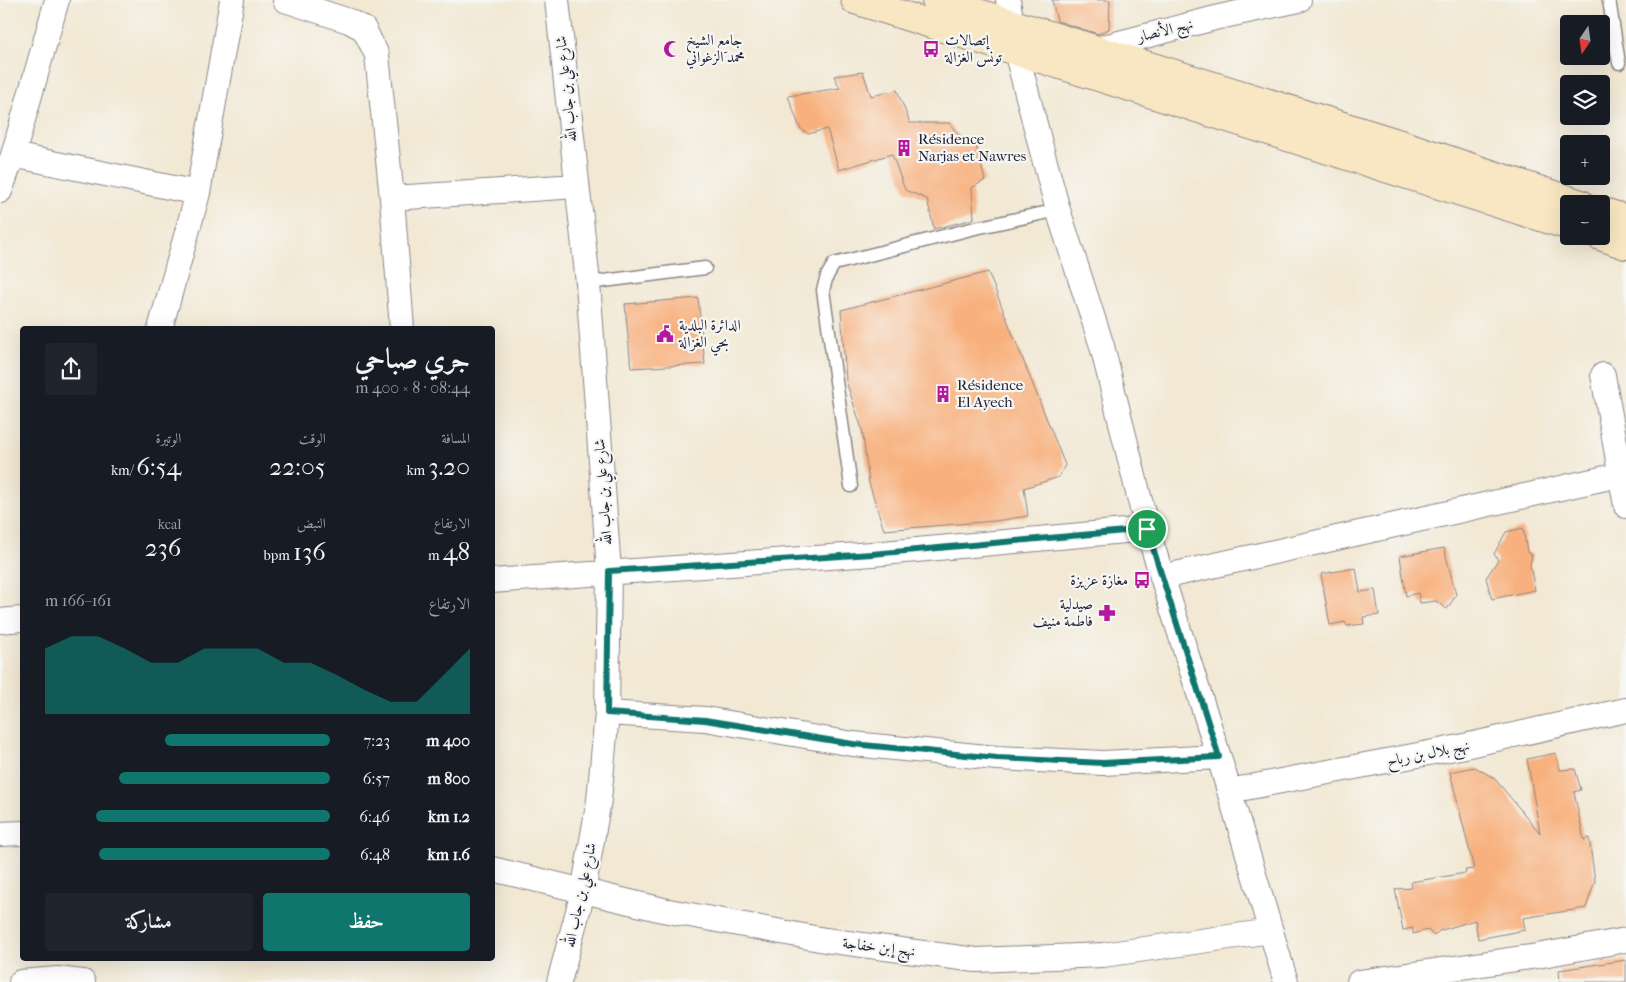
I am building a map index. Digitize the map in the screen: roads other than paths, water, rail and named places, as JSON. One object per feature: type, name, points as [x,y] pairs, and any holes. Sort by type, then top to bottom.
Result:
[{"type":"street","points":[[0,191],[13,155],[58,0]]},
{"type":"street","points":[[161,326],[198,193],[232,0]]},
{"type":"street","points":[[285,0],[349,21],[364,29],[371,41],[376,55],[392,198],[402,326]]},
{"type":"street","name":"شارع علي بن جاب الله","points":[[557,0],[588,283],[609,571],[607,713],[598,800],[583,892],[559,982]]},
{"type":"street","points":[[856,0],[1013,25],[1066,65],[1560,223]]},
{"type":"street","points":[[936,0],[1401,144],[1560,197]]},
{"type":"street","name":"نهج الأنصار","points":[[1066,65],[1091,49],[1217,8],[1299,0]]},
{"type":"street","points":[[1013,25],[1058,210],[1102,346],[1147,529],[1219,757],[1286,982]]},
{"type":"street","points":[[13,155],[198,193]]},
{"type":"street","points":[[392,198],[577,186]]},
{"type":"street","points":[[1610,214],[1626,219]]},
{"type":"street","points":[[1610,239],[1626,245]]},
{"type":"street","points":[[1603,375],[1619,475],[1626,506]]},
{"type":"street","points":[[1162,578],[1619,475]]},
{"type":"street","points":[[495,581],[609,571],[872,554],[1147,529]]},
{"type":"street","points":[[0,621],[20,619]]},
{"type":"street","name":"نهج بلال بن رباح","points":[[1229,791],[1460,747],[1626,710]]},
{"type":"street","points":[[607,713],[705,720],[853,744],[997,758],[1103,763],[1219,757]]},
{"type":"street","points":[[0,834],[20,833]]},
{"type":"street","name":"نهج إبن خفاجة","points":[[495,870],[663,910],[825,940],[976,960],[1103,955],[1271,930]]},
{"type":"street","points":[[1359,982],[1537,956],[1626,940]]},
{"type":"street","points":[[21,982],[57,979],[83,982]]},
{"type":"lane","points":[[1609,0],[1619,63]]},
{"type":"lane","points":[[851,486],[823,290],[827,276],[834,264],[971,229],[1058,210]]},
{"type":"lane","points":[[588,283],[706,268]]},
{"type":"place","name":"جامع الشيخ محمد الزغواني","points":[[672,49]]},
{"type":"place","name":"إتصالات تونس الغزالة","points":[[931,49]]},
{"type":"place","name":"Résidence Narjas et Nawres","points":[[904,148]]},
{"type":"place","name":"الدائرة البلدية بحي الغزالة","points":[[665,334]]},
{"type":"place","name":"Résidence El Ayech","points":[[943,394]]},
{"type":"place","name":"مغازة عزيزة","points":[[1142,580]]},
{"type":"place","name":"صيدلية فاطمة منيف","points":[[1107,613]]}]
